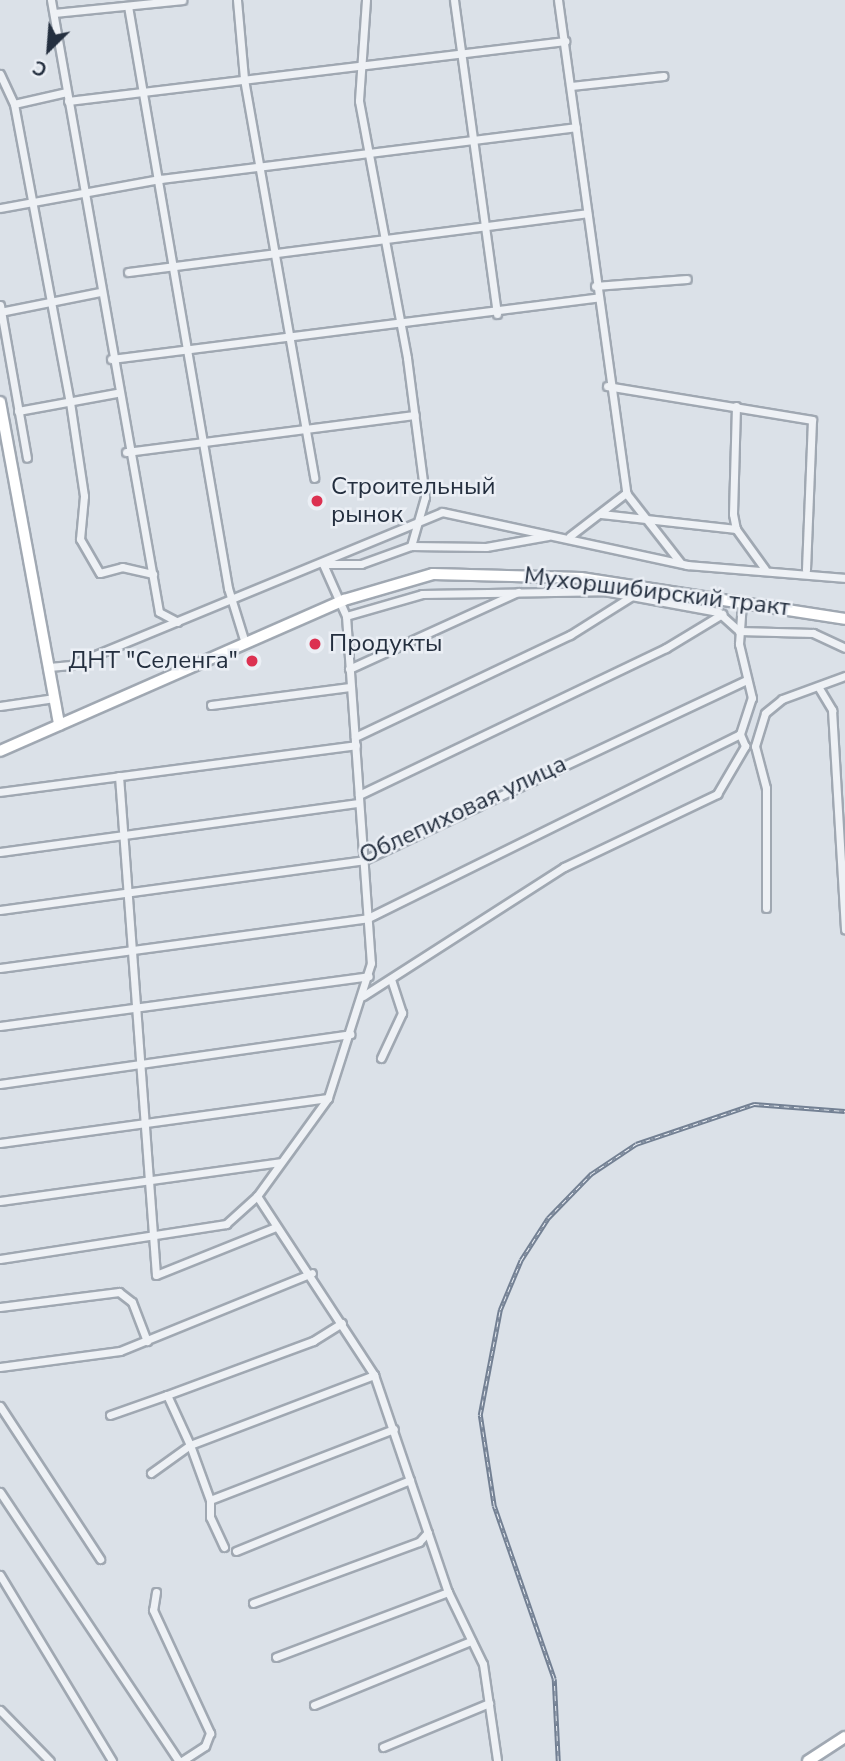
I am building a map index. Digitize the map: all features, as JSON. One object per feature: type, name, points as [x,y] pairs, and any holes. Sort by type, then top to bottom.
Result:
[{"type":"main road","name":"Мухоршибирский тракт","points":[[0,751],[340,602],[433,574],[468,571],[743,601],[845,619]]},
{"type":"street","points":[[51,0],[126,452],[159,612],[178,622]]},
{"type":"street","points":[[55,13],[182,0]]},
{"type":"street","points":[[237,0],[244,79],[313,478]]},
{"type":"street","points":[[366,0],[359,65],[367,152],[401,326],[415,415],[424,515],[411,546]]},
{"type":"street","points":[[454,0],[497,314]]},
{"type":"street","points":[[558,0],[607,386],[627,471],[626,493],[650,519],[666,548],[687,565]]},
{"type":"street","points":[[128,6],[140,93],[160,179],[232,597],[244,643]]},
{"type":"street","points":[[68,101],[461,51],[565,41]]},
{"type":"street","points":[[0,74],[14,104],[48,302],[70,402],[84,496],[80,539],[86,555],[106,575],[122,567],[153,574]]},
{"type":"street","points":[[571,86],[663,76]]},
{"type":"street","points":[[14,104],[66,92]]},
{"type":"street","points":[[0,208],[160,179],[576,127]]},
{"type":"street","points":[[128,272],[587,213]]},
{"type":"street","points":[[595,286],[687,279]]},
{"type":"street","points":[[0,312],[100,292]]},
{"type":"street","points":[[111,359],[497,314],[596,298]]},
{"type":"street","points":[[0,305],[27,458]]},
{"type":"street","points":[[607,386],[812,420],[806,570]]},
{"type":"street","points":[[18,411],[116,393]]},
{"type":"street","points":[[0,402],[59,725]]},
{"type":"street","points":[[736,406],[736,529],[765,569]]},
{"type":"street","points":[[126,452],[204,439],[415,415]]},
{"type":"street","points":[[570,537],[626,493]]},
{"type":"street","points":[[49,667],[178,622],[232,597],[323,564],[424,515],[460,511],[687,565],[806,570],[845,578]]},
{"type":"street","points":[[601,514],[736,529]]},
{"type":"street","points":[[323,564],[360,564],[411,546],[486,547],[553,535]]},
{"type":"street","points":[[0,1259],[226,1224],[257,1196],[328,1098],[369,976],[369,918],[346,616],[323,564]]},
{"type":"street","points":[[346,616],[422,594],[634,591],[722,614],[739,631],[813,634],[845,648]]},
{"type":"street","points":[[0,792],[356,741],[570,635],[634,591]]},
{"type":"street","points":[[349,669],[519,592]]},
{"type":"street","points":[[743,601],[739,631],[745,681],[752,698],[740,734],[745,746]]},
{"type":"street","points":[[0,852],[359,799],[666,649],[722,614]]},
{"type":"street","points":[[766,908],[765,788],[755,746],[773,704],[845,676]]},
{"type":"street","name":"Облепиховая улица","points":[[0,910],[364,860],[745,681]]},
{"type":"street","points":[[211,705],[351,687]]},
{"type":"street","points":[[819,688],[832,710],[845,930]]},
{"type":"street","points":[[0,706],[54,698]]},
{"type":"street","points":[[0,968],[369,918],[740,734]]},
{"type":"street","points":[[745,746],[755,746]]},
{"type":"street","points":[[363,996],[564,867],[704,805],[745,746]]},
{"type":"street","points":[[119,776],[145,1181],[156,1275],[276,1227]]},
{"type":"street","points":[[0,1026],[369,976]]},
{"type":"street","points":[[381,1058],[402,1013],[391,979]]},
{"type":"street","points":[[0,1084],[350,1034]]},
{"type":"street","points":[[0,1143],[328,1098]]},
{"type":"street","points":[[0,1201],[281,1162]]},
{"type":"street","points":[[257,1196],[276,1227],[312,1273],[374,1374],[448,1592],[483,1664],[497,1760]]},
{"type":"street","points":[[0,1367],[148,1341],[312,1273]]},
{"type":"street","points":[[0,1307],[119,1292],[132,1303],[148,1341]]},
{"type":"street","points":[[110,1415],[313,1341],[342,1323]]},
{"type":"street","points":[[151,1473],[190,1445],[374,1374]]},
{"type":"street","points":[[167,1395],[190,1445],[210,1500],[210,1517],[224,1547]]},
{"type":"street","points":[[0,1406],[100,1559]]},
{"type":"street","points":[[210,1500],[394,1429]]},
{"type":"street","points":[[236,1551],[410,1480]]},
{"type":"street","points":[[0,1492],[181,1761],[205,1746],[210,1733],[153,1609],[156,1592]]},
{"type":"street","points":[[253,1603],[396,1551],[428,1532]]},
{"type":"street","points":[[0,1575],[112,1761]]},
{"type":"street","points":[[276,1657],[448,1592]]},
{"type":"street","points":[[314,1705],[471,1641]]},
{"type":"street","points":[[383,1746],[489,1703]]},
{"type":"street","points":[[0,1710],[50,1761]]},
{"type":"street","points":[[808,1761],[845,1737]]},
{"type":"railway","points":[[558,1761],[554,1679],[494,1506],[480,1415],[500,1310],[521,1260],[548,1218],[591,1174],[636,1144],[754,1104],[845,1111]]},
{"type":"place","name":"Строительный рынок","points":[[317,501]]},
{"type":"place","name":"Продукты","points":[[315,644]]},
{"type":"place","name":"ДНТ \"Селенга\"","points":[[252,661]]}]
